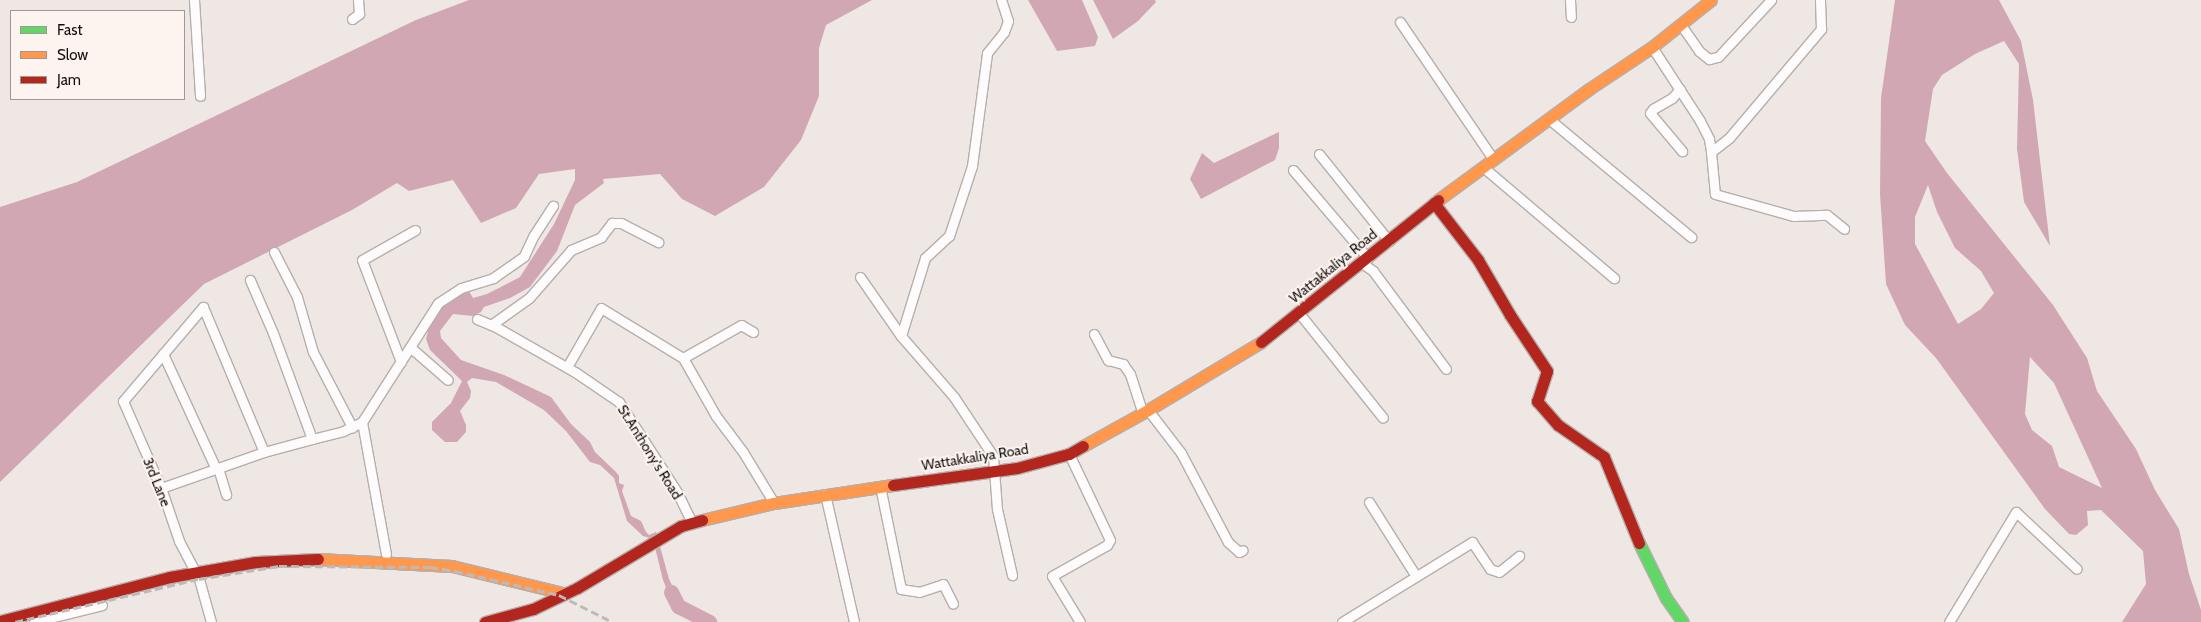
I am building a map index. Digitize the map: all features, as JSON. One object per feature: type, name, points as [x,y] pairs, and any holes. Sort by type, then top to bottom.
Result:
[{"type":"street","points":[[194,0],[200,96]]},
{"type":"street","points":[[352,19],[359,14],[358,0]]},
{"type":"street","points":[[901,336],[925,258],[949,236],[972,166],[987,54],[1004,32],[1008,21],[1001,0]]},
{"type":"street","points":[[1570,0],[1570,17]]},
{"type":"street","name":"Wattakkaliya Road","points":[[485,622],[533,609],[563,593],[577,588],[681,526],[735,511],[774,503],[880,486],[1017,468],[1069,454],[1147,411],[1270,336],[1365,261],[1434,203],[1652,47],[1711,0]]},
{"type":"street","points":[[1681,25],[1708,59],[1718,57],[1771,0]]},
{"type":"street","points":[[1711,152],[1729,138],[1821,29],[1820,0]]},
{"type":"street","points":[[1400,22],[1493,159]]},
{"type":"street","points":[[1652,47],[1700,121],[1709,139],[1715,194],[1794,216],[1827,215],[1844,229]]},
{"type":"street","points":[[1680,89],[1672,98],[1653,109],[1650,113],[1682,151]]},
{"type":"street","points":[[1549,119],[1691,237]]},
{"type":"street","points":[[1319,154],[1389,241]]},
{"type":"street","points":[[1483,167],[1614,278]]},
{"type":"street","points":[[1293,170],[1373,271],[1446,369]]},
{"type":"street","points":[[1434,203],[1478,260],[1510,315],[1547,371],[1537,401],[1558,426],[1604,457],[1645,559],[1666,598],[1683,622]]},
{"type":"street","points":[[161,488],[264,452],[352,427],[362,422],[438,303],[461,288],[493,278],[524,256],[534,235],[553,206]]},
{"type":"street","points":[[493,326],[529,298],[571,250],[600,237],[612,223],[621,223],[658,242]]},
{"type":"street","points":[[401,362],[362,260],[415,230]]},
{"type":"street","points":[[274,252],[297,297],[313,352],[352,427]]},
{"type":"street","points":[[860,277],[901,336],[954,398],[993,456],[998,509],[1012,575]]},
{"type":"street","points":[[250,280],[273,334],[312,439]]},
{"type":"street","points":[[226,495],[217,468],[163,354],[202,307],[264,452]]},
{"type":"street","points":[[567,367],[602,308],[683,358],[716,416],[743,452],[774,503]]},
{"type":"street","points":[[1300,313],[1383,418]]},
{"type":"street","name":"St.Anthony's Road","points":[[477,319],[567,367],[619,402],[677,492],[692,523]]},
{"type":"street","points":[[683,358],[741,325],[753,332]]},
{"type":"street","points":[[1094,334],[1108,360],[1123,364],[1130,374],[1138,401],[1181,453],[1228,542],[1239,552],[1243,550]]},
{"type":"street","points":[[410,347],[448,380]]},
{"type":"street","name":"3rd Lane","points":[[163,354],[123,401],[161,488],[179,542],[195,572],[211,622]]},
{"type":"street","points":[[362,422],[386,554]]},
{"type":"street","points":[[1069,454],[1110,540],[1107,545],[1052,576],[1080,622]]},
{"type":"street","points":[[880,486],[901,589],[919,592],[942,584],[953,604]]},
{"type":"street","points":[[825,494],[854,622]]},
{"type":"street","points":[[1369,502],[1416,576]]},
{"type":"street","points":[[1949,622],[2016,512],[2077,569]]},
{"type":"street","points":[[1342,622],[1472,542],[1490,569],[1499,572],[1518,556]]},
{"type":"street","points":[[0,621],[195,572],[265,561],[304,559],[452,566],[563,593]]},
{"type":"street","points":[[34,622],[102,605]]},
{"type":"shaded area","points":[[469,0],[872,0],[826,25],[819,48],[819,96],[801,140],[764,187],[715,216],[682,199],[660,174],[603,179],[604,183],[575,205],[557,251],[530,287],[510,298],[484,307],[481,312],[473,316],[453,314],[440,331],[441,338],[461,360],[504,375],[551,397],[571,424],[590,442],[595,452],[619,476],[619,483],[624,485],[622,491],[631,516],[641,521],[649,535],[656,532],[669,579],[679,600],[693,609],[674,607],[663,580],[653,539],[643,536],[627,521],[614,478],[600,465],[590,462],[566,431],[544,410],[496,382],[472,378],[467,382],[471,391],[470,398],[460,411],[466,425],[466,432],[457,442],[445,442],[432,430],[432,422],[451,403],[462,381],[430,350],[426,339],[431,320],[438,308],[455,296],[469,291],[473,298],[487,294],[520,277],[554,224],[575,180],[575,169],[539,174],[516,208],[481,223],[453,180],[409,191],[397,183],[352,210],[204,284],[0,482],[0,207],[77,182],[416,20]]},
{"type":"shaded area","points":[[1028,0],[1082,0],[1098,37],[1095,46],[1057,51]]},
{"type":"shaded area","points":[[1093,0],[1155,0],[1156,2],[1138,21],[1113,39]]},
{"type":"shaded area","points":[[1895,0],[1999,0],[2021,41],[2033,100],[2050,246],[2024,202],[2017,149],[2019,64],[2004,41],[1975,54],[1942,75],[1933,89],[1925,141],[1947,173],[2053,305],[2087,358],[2097,391],[2136,449],[2155,490],[2179,529],[2189,574],[2201,610],[2201,622],[2122,622],[2146,584],[2143,551],[2101,510],[2087,511],[2088,525],[2076,535],[2069,534],[2045,509],[1936,358],[1905,325],[1886,284],[1880,194],[1881,98]],"holes":[[[1928,185],[1937,212],[1955,248],[1981,271],[1994,293],[1981,309],[1958,324],[1915,244],[1915,217]],[[2030,357],[2054,383],[2102,488],[2059,467],[2052,446],[2032,430],[2025,414]]]},
{"type":"shaded area","points":[[1279,132],[1279,148],[1275,160],[1201,199],[1190,179],[1202,153],[1214,163]]},
{"type":"shaded area","points":[[694,610],[714,622],[697,622]]},
{"type":"waterway","points":[[671,592],[678,606],[709,622]]},
{"type":"railway","points":[[15,622],[199,579],[279,566],[430,567],[455,571],[559,595],[613,622]]},
{"type":"traffic: fast","points":[[1639,543],[1666,598],[1683,622]]},
{"type":"traffic: slow","points":[[1438,200],[1589,89],[1652,47],[1711,0]]},
{"type":"traffic: slow","points":[[1083,446],[1148,410],[1261,342]]},
{"type":"traffic: slow","points":[[702,520],[774,503],[893,485]]},
{"type":"traffic: slow","points":[[318,559],[452,566],[563,593]]},
{"type":"traffic: jam","points":[[1261,342],[1438,200]]},
{"type":"traffic: jam","points":[[1434,203],[1478,260],[1510,315],[1547,371],[1537,401],[1558,425],[1604,457],[1639,543]]},
{"type":"traffic: jam","points":[[893,485],[1017,468],[1069,454],[1083,446]]},
{"type":"traffic: jam","points":[[485,622],[533,609],[577,588],[681,526],[702,520]]},
{"type":"traffic: jam","points":[[0,621],[170,577],[256,562],[318,559]]}]
